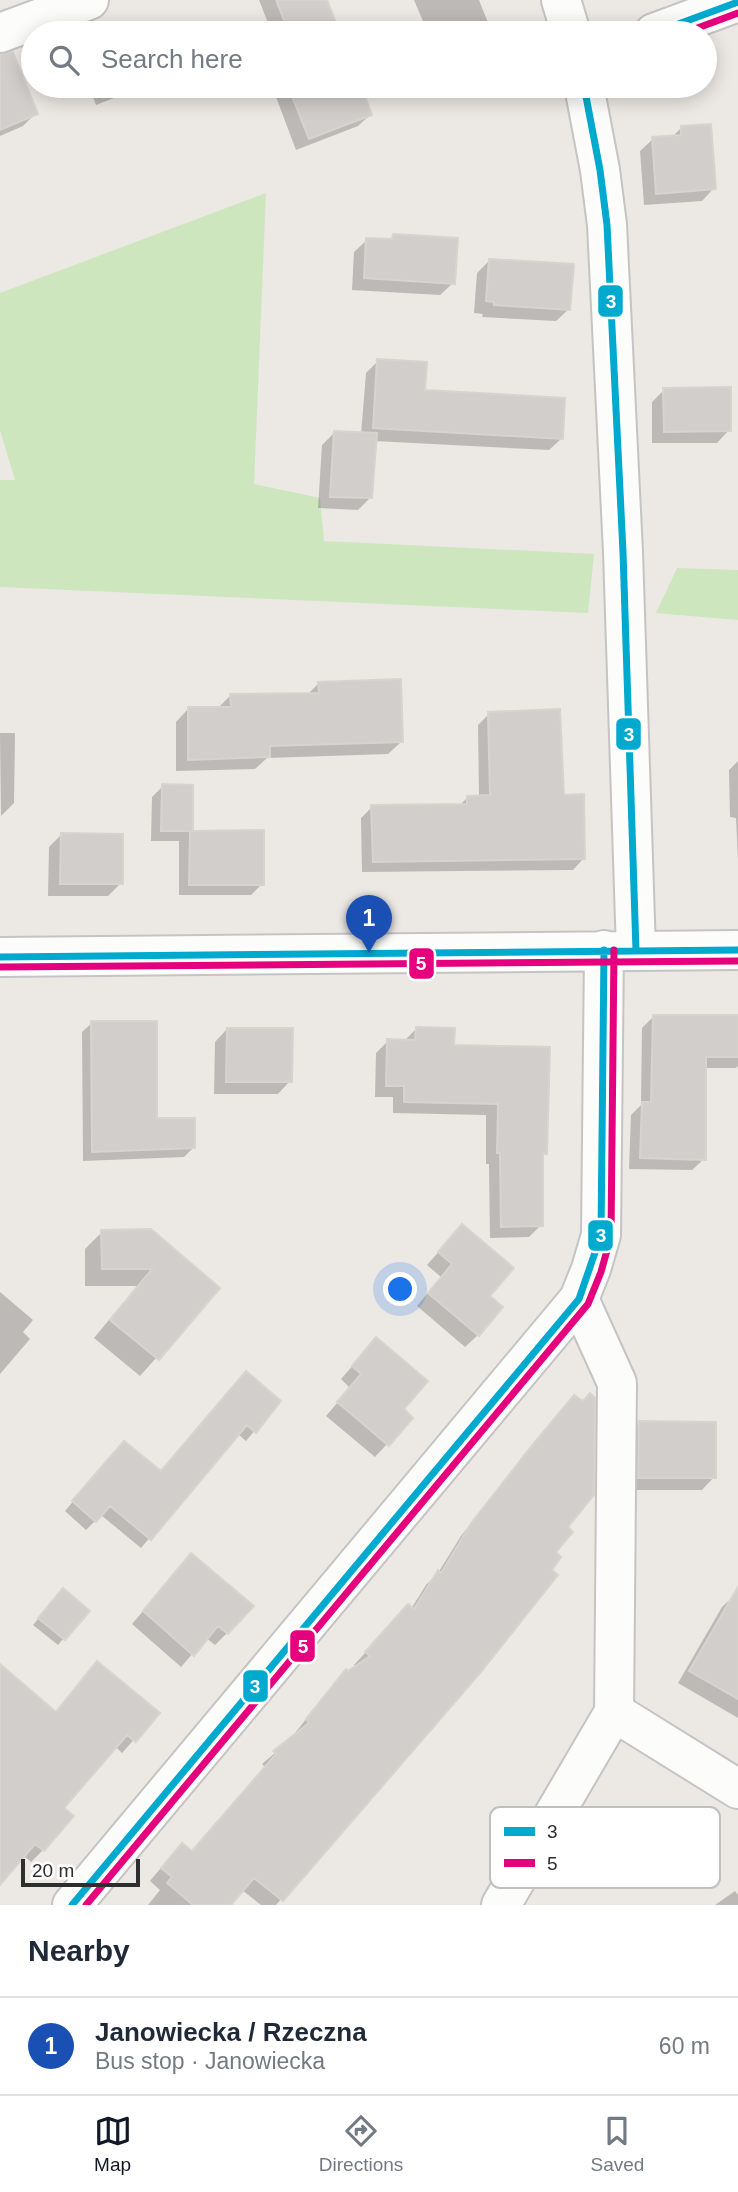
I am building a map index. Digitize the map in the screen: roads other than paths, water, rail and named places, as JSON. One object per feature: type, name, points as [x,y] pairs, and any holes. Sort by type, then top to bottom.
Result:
[{"type":"street","points":[[32,21],[89,0]]},
{"type":"street","points":[[561,0],[567,21]]},
{"type":"street","points":[[687,21],[738,2]]},
{"type":"street","points":[[0,33],[21,25]]},
{"type":"street","points":[[72,1905],[579,1299],[601,1236],[620,951],[624,564],[608,238],[600,170],[586,98]]},
{"type":"street","points":[[0,957],[738,950]]},
{"type":"street","points":[[558,1807],[614,1712],[617,1382],[579,1299]]},
{"type":"street","points":[[614,1712],[738,1789]]},
{"type":"street","points":[[501,1905],[511,1888]]},
{"type":"place","name":"Janowiecka / Rzeczna","points":[[369,953]]}]
